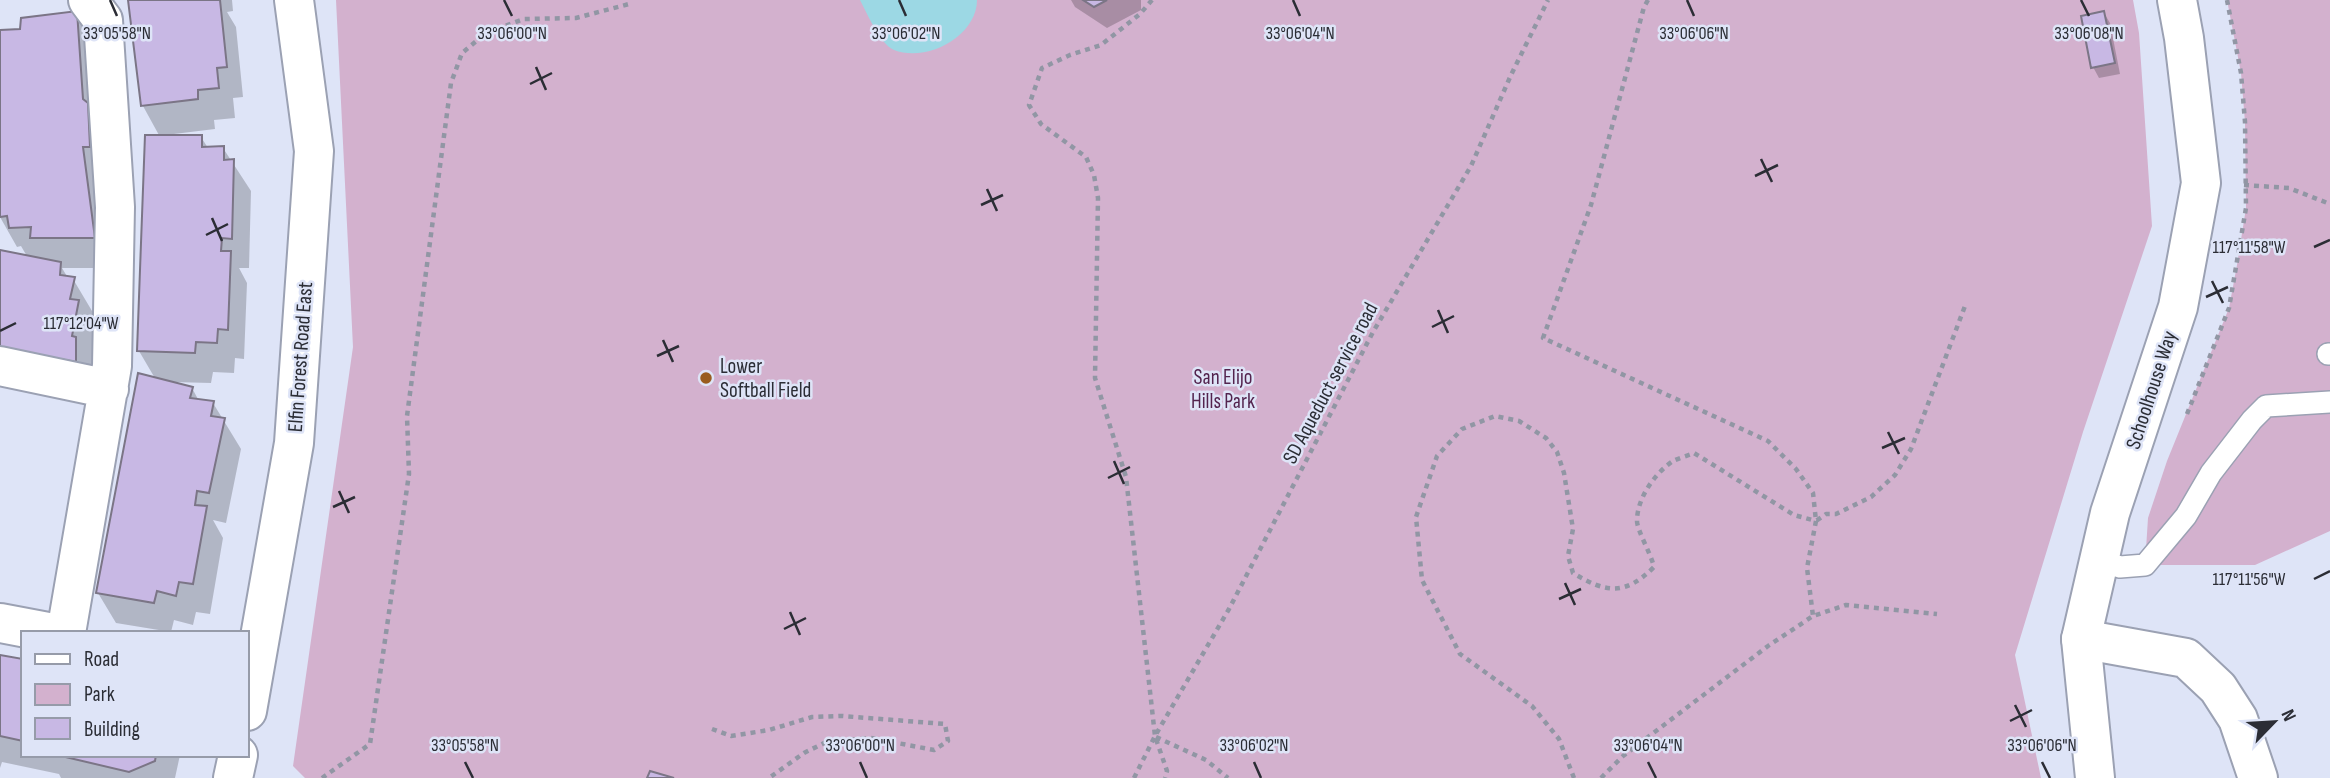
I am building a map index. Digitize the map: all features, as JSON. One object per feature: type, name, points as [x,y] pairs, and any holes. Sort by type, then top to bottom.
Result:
[{"type":"street","points":[[65,631],[112,366],[115,207],[103,20],[88,0]]},
{"type":"street","name":"Elfin Forest Road East","points":[[248,700],[251,666],[294,443],[314,151],[294,0]]},
{"type":"street","name":"Schoolhouse Way","points":[[2095,778],[2081,639],[2110,513],[2178,307],[2201,183],[2185,38],[2177,0]]},
{"type":"street","points":[[0,366],[109,389]]},
{"type":"street","points":[[0,623],[42,631]]},
{"type":"street","points":[[2081,639],[2186,658],[2218,688],[2238,719],[2258,778]]},
{"type":"street","points":[[233,778],[238,757]]},
{"type":"lane","points":[[2099,560],[2120,567],[2145,565],[2186,516],[2211,473],[2266,406],[2330,402]]},
{"type":"path","points":[[322,778],[370,744],[409,474],[407,416],[451,83],[462,52],[486,33],[524,19],[576,18],[629,4],[629,0]]},
{"type":"path","points":[[1152,0],[1140,14],[1101,45],[1042,68],[1029,105],[1041,124],[1086,157],[1094,174],[1098,198],[1095,377],[1126,477],[1155,736],[1167,771],[1165,778]]},
{"type":"path","name":"SD Aqueduct service road","points":[[1134,778],[1155,736],[1229,608],[1373,332],[1471,166],[1548,0]]},
{"type":"path","points":[[1648,0],[1591,205],[1543,338],[1768,440],[1796,469],[1813,493],[1816,521],[1807,568],[1813,616]]},
{"type":"path","points":[[2201,183],[2289,188],[2330,204]]},
{"type":"path","points":[[1816,521],[1826,514],[1836,514],[1871,497],[1895,475],[1911,449],[1965,306]]},
{"type":"path","points":[[1574,778],[1559,738],[1532,706],[1460,654],[1422,580],[1416,517],[1437,456],[1462,429],[1495,416],[1519,421],[1546,438],[1557,452],[1564,473],[1573,529],[1568,556],[1573,573],[1590,584],[1615,590],[1641,580],[1654,567],[1636,523],[1641,499],[1658,474],[1674,461],[1694,453],[1794,515],[1816,521]]},
{"type":"path","points":[[1601,778],[1623,756],[1768,646],[1813,616],[1846,605],[1937,614]]},
{"type":"path","points":[[712,729],[731,736],[769,730],[812,717],[842,716],[945,724],[948,741],[933,750],[870,738],[826,743],[804,752],[769,778]]},
{"type":"path","points":[[1155,736],[1206,761],[1228,778]]},
{"type":"green space","name":"San Elijo Hills Park","points":[[336,0],[2133,0],[2139,33],[2152,226],[2083,432],[2015,655],[2041,778],[305,778],[293,766],[353,347]]},
{"type":"green space","points":[[2227,0],[2330,0],[2330,531],[2255,565],[2145,565],[2148,518],[2167,461],[2229,308],[2246,208],[2245,122],[2241,73]]},
{"type":"water","points":[[860,0],[977,0],[969,25],[959,35],[935,49],[907,53],[889,47],[874,28]]},
{"type":"building","points":[[128,0],[220,0],[227,67],[217,68],[219,88],[198,90],[198,99],[141,106]]},
{"type":"building","points":[[1083,0],[1107,0],[1094,7]]},
{"type":"building","points":[[77,11],[83,99],[88,103],[90,147],[83,147],[95,238],[30,238],[31,227],[9,228],[7,216],[0,217],[0,30],[20,29],[21,18]]},
{"type":"building","points":[[2104,11],[2115,63],[2091,68],[2081,16]]},
{"type":"building","points":[[145,135],[202,135],[202,147],[224,146],[224,160],[234,159],[232,239],[222,238],[221,251],[231,251],[228,330],[218,329],[217,343],[196,342],[195,353],[137,351]]},
{"type":"building","points":[[0,250],[61,262],[60,275],[75,277],[70,299],[79,300],[72,336],[76,337],[76,362],[0,348]]},
{"type":"building","points":[[138,373],[193,387],[190,398],[214,401],[211,416],[225,418],[209,493],[197,491],[195,505],[207,506],[193,584],[179,582],[176,596],[157,591],[154,603],[96,593]]},
{"type":"building","points":[[0,655],[21,659],[21,741],[0,736]]},
{"type":"building","points":[[65,757],[156,757],[155,761],[129,772]]},
{"type":"building","points":[[650,771],[674,778],[647,778]]},
{"type":"place","name":"Lower Softball Field","points":[[706,378]]}]
